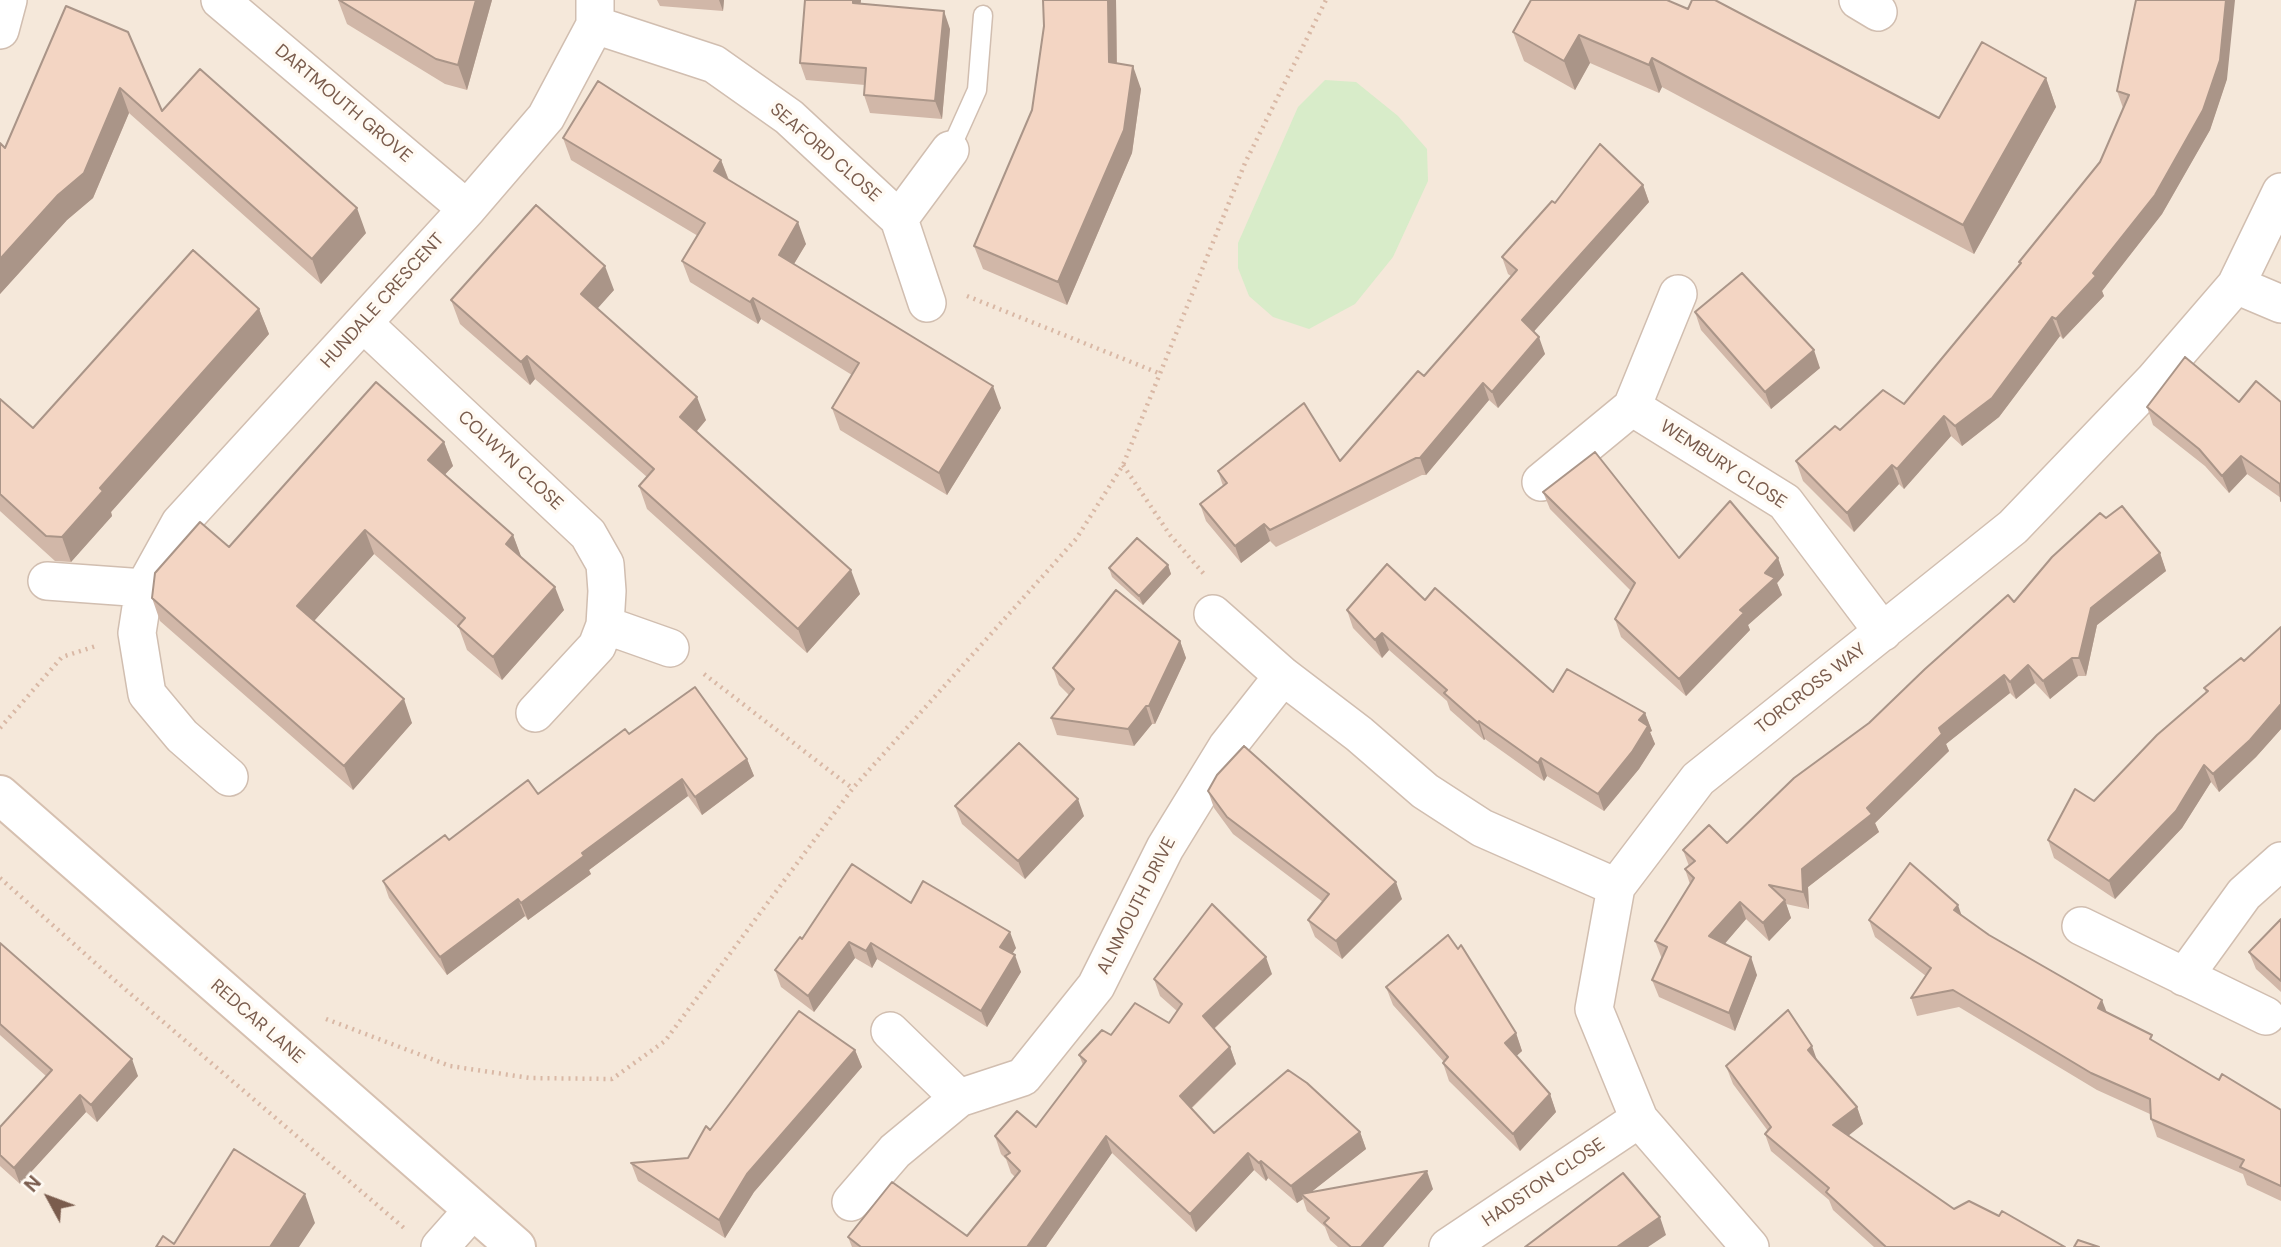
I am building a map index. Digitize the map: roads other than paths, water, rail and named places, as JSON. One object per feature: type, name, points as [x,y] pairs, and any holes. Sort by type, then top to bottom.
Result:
[{"type":"main road","name":"REDCAR LANE","points":[[0,795],[516,1247]]},
{"type":"street","points":[[0,30],[8,0]]},
{"type":"street","name":"DARTMOUTH GROVE","points":[[219,0],[467,209]]},
{"type":"street","name":"HUNDALE CRESCENT","points":[[229,777],[182,736],[147,694],[136,633],[144,588],[180,523],[467,209],[546,117],[595,13]]},
{"type":"street","name":"SEAFORD CLOSE","points":[[595,13],[714,64],[789,117],[899,219]]},
{"type":"street","points":[[922,289],[899,219],[950,150]]},
{"type":"street","name":"TORCROSS WAY","points":[[1750,1247],[1639,1119],[1594,1009],[1616,887],[1698,779],[2013,527],[2154,380],[2236,285],[2281,192]]},
{"type":"street","points":[[2236,285],[2281,304]]},
{"type":"street","points":[[1541,482],[1632,407],[1678,294]]},
{"type":"street","name":"COLWYN CLOSE","points":[[363,323],[588,534],[605,564],[605,625],[597,646],[535,713]]},
{"type":"street","name":"WEMBURY CLOSE","points":[[1632,407],[1785,502],[1883,632]]},
{"type":"street","points":[[47,581],[144,588]]},
{"type":"street","points":[[1213,614],[1283,676],[1359,734],[1425,791],[1482,828],[1616,887]]},
{"type":"street","points":[[605,625],[670,648]]},
{"type":"street","name":"ALNMOUTH DRIVE","points":[[851,1202],[895,1151],[959,1098],[1023,1077],[1096,986],[1165,848],[1227,747],[1283,676]]},
{"type":"street","points":[[2184,977],[2244,894],[2281,860]]},
{"type":"street","points":[[2081,926],[2266,1016]]},
{"type":"street","points":[[890,1031],[959,1098]]},
{"type":"street","name":"HADSTON CLOSE","points":[[1448,1247],[1639,1119]]},
{"type":"street","points":[[440,1247],[472,1211]]},
{"type":"lane","points":[[950,150],[977,90],[983,15]]}]
